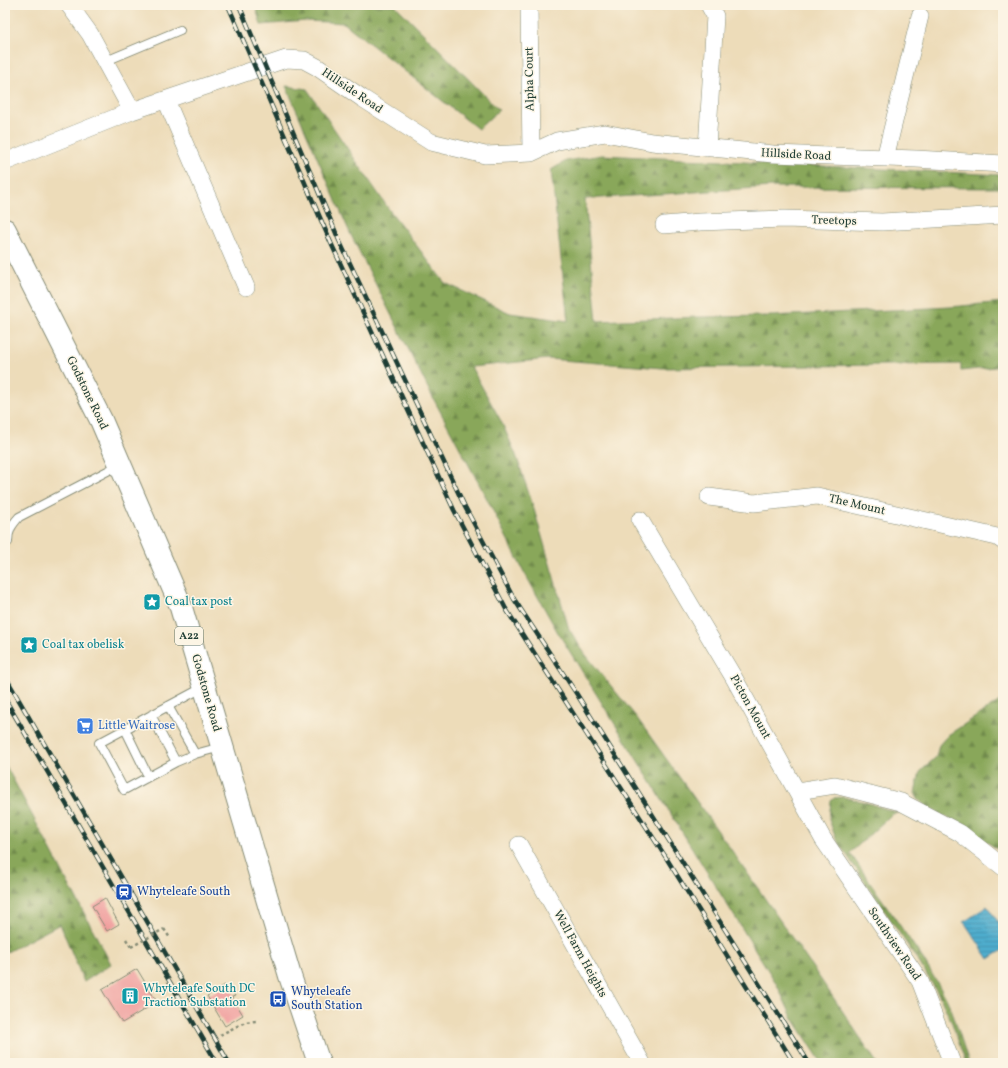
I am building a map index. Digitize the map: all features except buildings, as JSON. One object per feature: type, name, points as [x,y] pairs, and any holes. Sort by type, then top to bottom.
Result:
[{"type":"highway","name":"Godstone Road","points":[[5,230],[101,420],[180,604],[290,976],[319,1063]]},
{"type":"street","points":[[69,5],[90,34],[132,111]]},
{"type":"street","name":"Alpha Court","points":[[528,5],[531,153]]},
{"type":"street","points":[[706,148],[715,16],[709,5]]},
{"type":"street","points":[[885,158],[920,16]]},
{"type":"street","name":"Hillside Road","points":[[5,162],[132,111],[286,59],[304,60],[317,67],[362,98],[432,142],[485,155],[531,153],[557,141],[604,133],[652,142],[773,154],[1003,164]]},
{"type":"street","points":[[166,100],[246,287]]},
{"type":"street","name":"Treetops","points":[[664,225],[784,219],[882,222],[1003,215]]},
{"type":"street","name":"The Mount","points":[[709,497],[754,504],[817,496],[953,526],[997,537],[1003,541]]},
{"type":"street","name":"Picton Mount","points":[[640,520],[734,678],[823,839],[860,894]]},
{"type":"street","points":[[797,791],[835,785],[901,802],[960,833],[1003,867]]},
{"type":"street","name":"Well Farm Heights","points":[[519,845],[638,1062]]},
{"type":"street","name":"Southview Road","points":[[860,894],[920,981],[952,1063]]},
{"type":"lane","points":[[106,61],[180,30]]},
{"type":"lane","points":[[8,542],[8,532],[19,517],[120,465]]},
{"type":"lane","points":[[204,686],[99,743],[124,790],[176,762],[195,754],[222,747]]},
{"type":"lane","points":[[168,706],[195,754]]},
{"type":"lane","points":[[151,715],[176,762]]},
{"type":"lane","points":[[125,729],[148,776]]},
{"type":"path","points":[[126,938],[131,947],[164,929],[170,938]]},
{"type":"path","points":[[220,1036],[245,1022],[257,1021]]},
{"type":"green space","points":[[255,5],[395,5],[499,110],[478,129],[344,23],[306,21],[261,25]]},
{"type":"green space","points":[[286,86],[307,89],[388,208],[445,283],[510,313],[568,321],[551,170],[566,161],[602,155],[1003,175],[1003,188],[772,187],[585,199],[597,321],[772,316],[950,307],[1003,302],[1003,366],[961,371],[961,364],[662,368],[548,359],[471,367],[501,421],[516,455],[533,506],[569,629],[585,654],[637,718],[730,848],[877,1063],[822,1063],[792,1017],[776,983],[557,631],[524,572],[433,398],[350,233]]},
{"type":"green space","points":[[1003,699],[1003,853],[964,826],[928,808],[918,799],[915,793],[920,772],[936,757],[939,745],[948,735]]},
{"type":"green space","points":[[5,764],[111,964],[84,982],[60,924],[5,953]]},
{"type":"green space","points":[[843,797],[899,813],[892,814],[850,853],[923,959],[945,996],[952,1011],[969,1063],[966,1063],[952,1023],[939,995],[919,962],[836,839],[829,819],[831,801],[834,798]]},
{"type":"water","points":[[987,906],[1003,929],[1003,950],[989,959],[964,922]]},
{"type":"railway","points":[[228,5],[331,243],[454,510],[506,609],[665,856],[794,1063]]},
{"type":"railway","points":[[239,5],[339,240],[465,507],[514,599],[576,693],[809,1063]]},
{"type":"railway","points":[[5,676],[229,1063]]},
{"type":"railway","points":[[5,699],[217,1063]]},
{"type":"place","name":"Coal tax post","points":[[152,602]]},
{"type":"place","name":"Coal tax obelisk","points":[[29,645]]},
{"type":"place","name":"Little Waitrose","points":[[85,726]]},
{"type":"place","name":"Whyteleafe South","points":[[124,892]]},
{"type":"place","name":"Whyteleafe South DC Traction Substation","points":[[130,996]]},
{"type":"place","name":"Whyteleafe South Station","points":[[278,999]]}]
